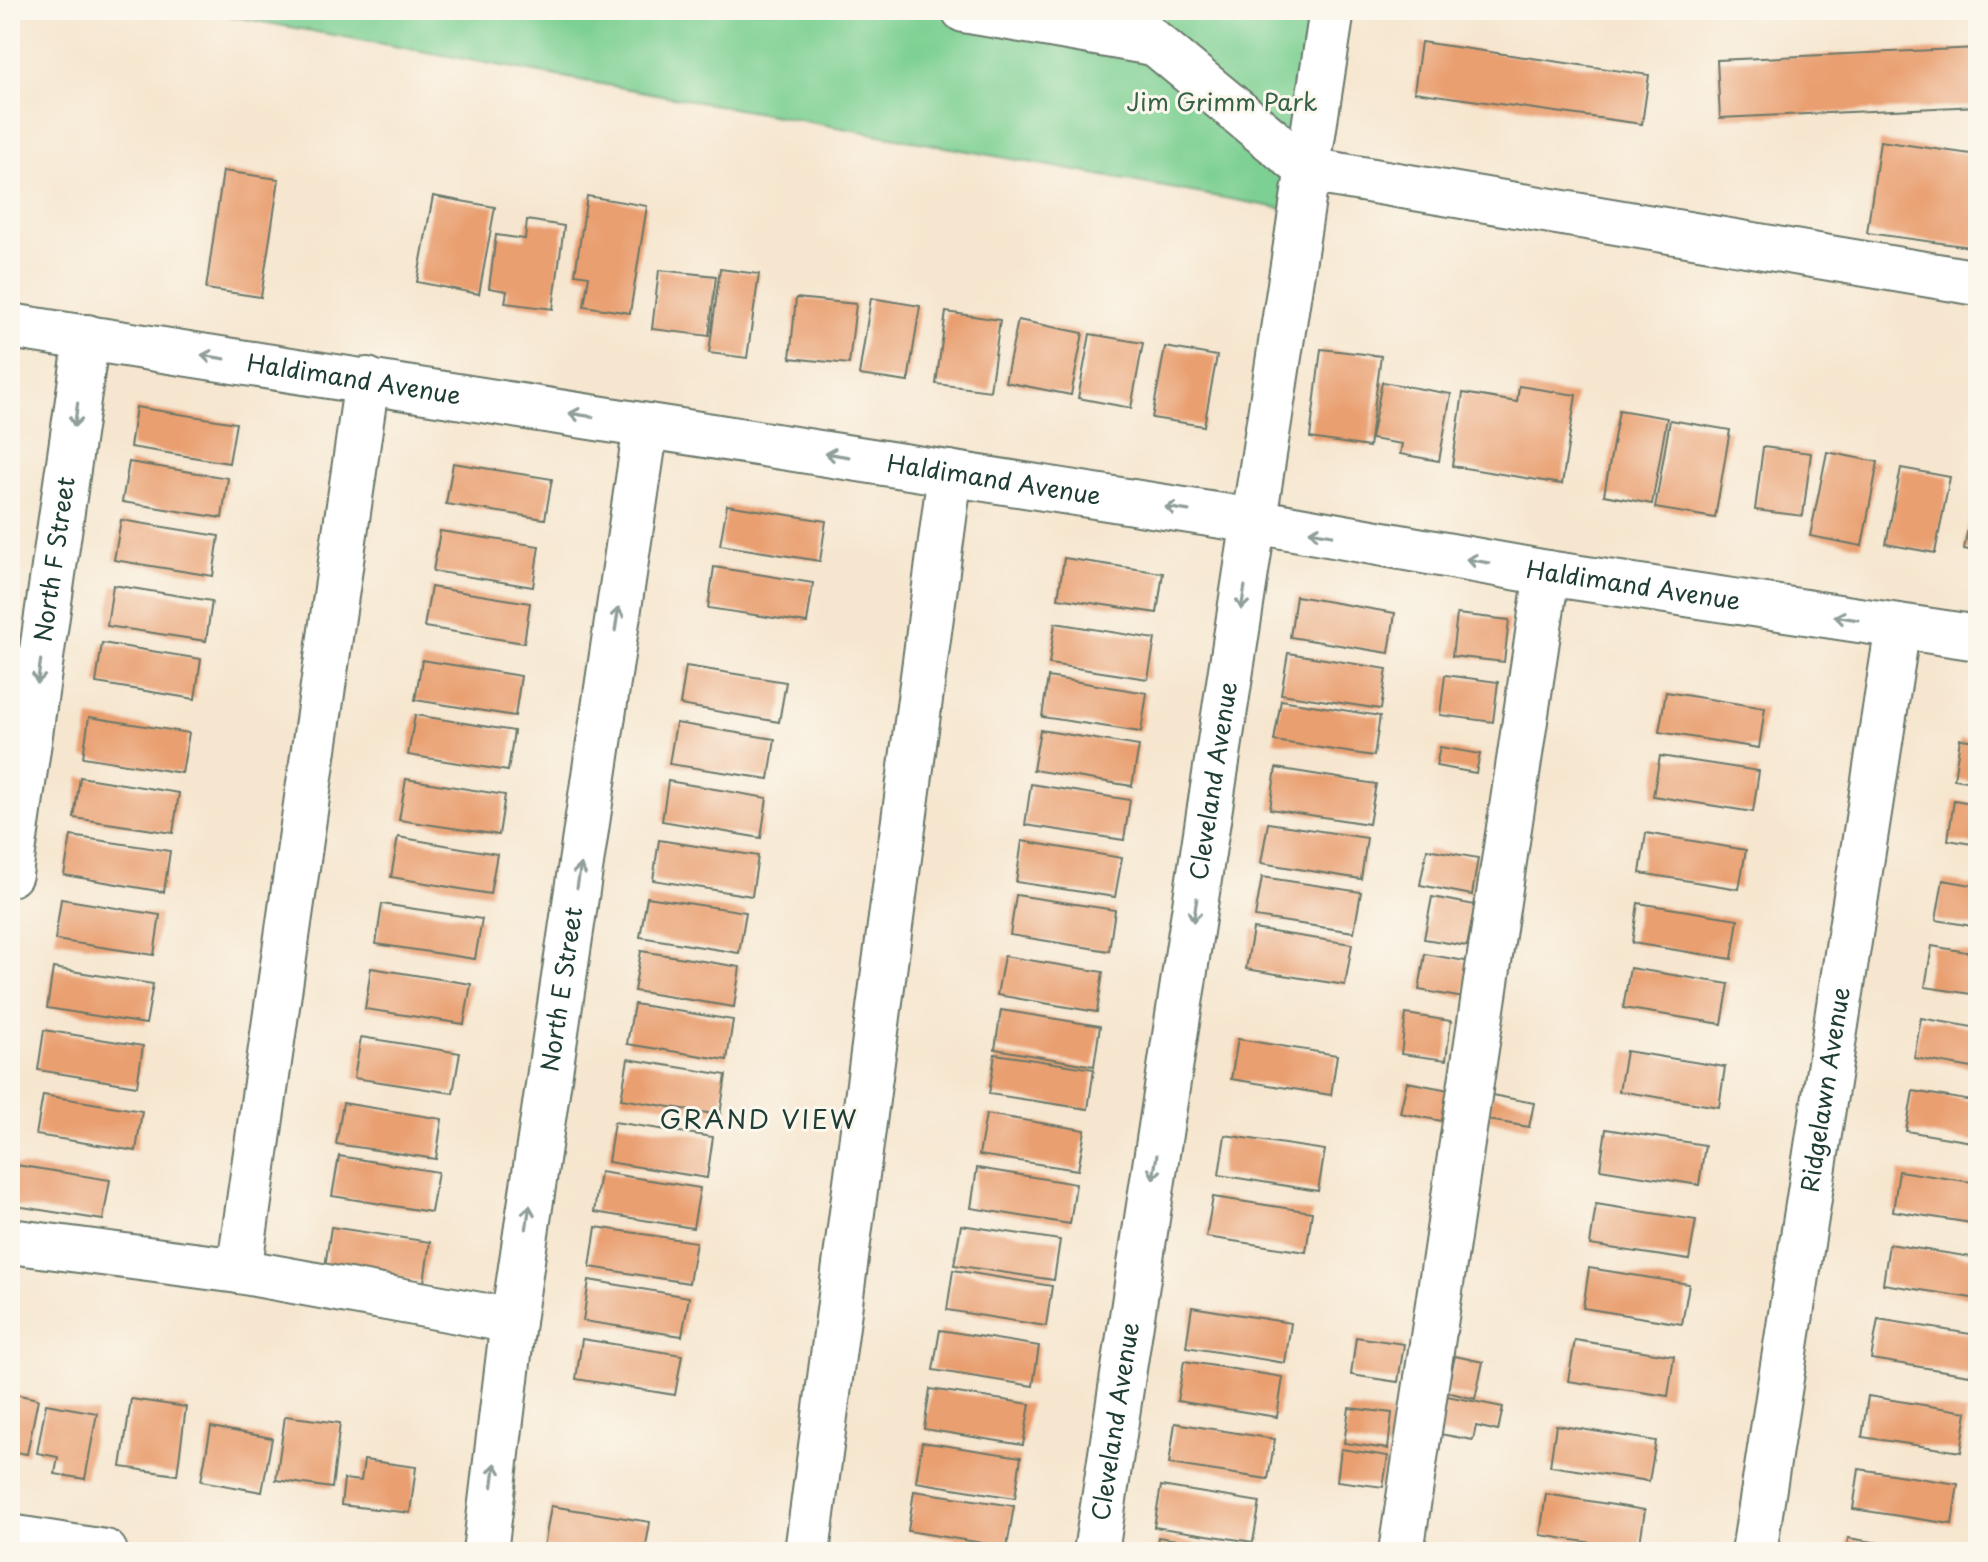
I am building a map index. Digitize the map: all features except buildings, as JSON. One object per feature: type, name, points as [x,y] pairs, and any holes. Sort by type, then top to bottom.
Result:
[{"type":"street","points":[[964,10],[1156,44]]},
{"type":"street","points":[[1115,10],[1308,170],[1978,283]]},
{"type":"street","name":"Cleveland Avenue","points":[[1096,1552],[1332,10]]},
{"type":"street","name":"Haldimand Avenue","points":[[10,326],[1254,521],[1547,573],[1978,638]]},
{"type":"street","name":"North F Street","points":[[10,874],[87,337]]},
{"type":"street","points":[[239,1271],[367,380]]},
{"type":"street","name":"North E Street","points":[[485,1552],[513,1321],[646,426]]},
{"type":"street","points":[[807,1552],[950,473]]},
{"type":"street","points":[[1401,1552],[1547,573]]},
{"type":"street","name":"Ridgelawn Avenue","points":[[1754,1552],[1898,626]]},
{"type":"street","points":[[10,1241],[239,1271],[513,1321]]},
{"type":"street","points":[[10,1537],[105,1552]]},
{"type":"green space","name":"Jim Grimm Park","points":[[197,10],[1332,10],[1301,212]]},
{"type":"district","name":"GRAND VIEW","points":[[759,1120]]}]
